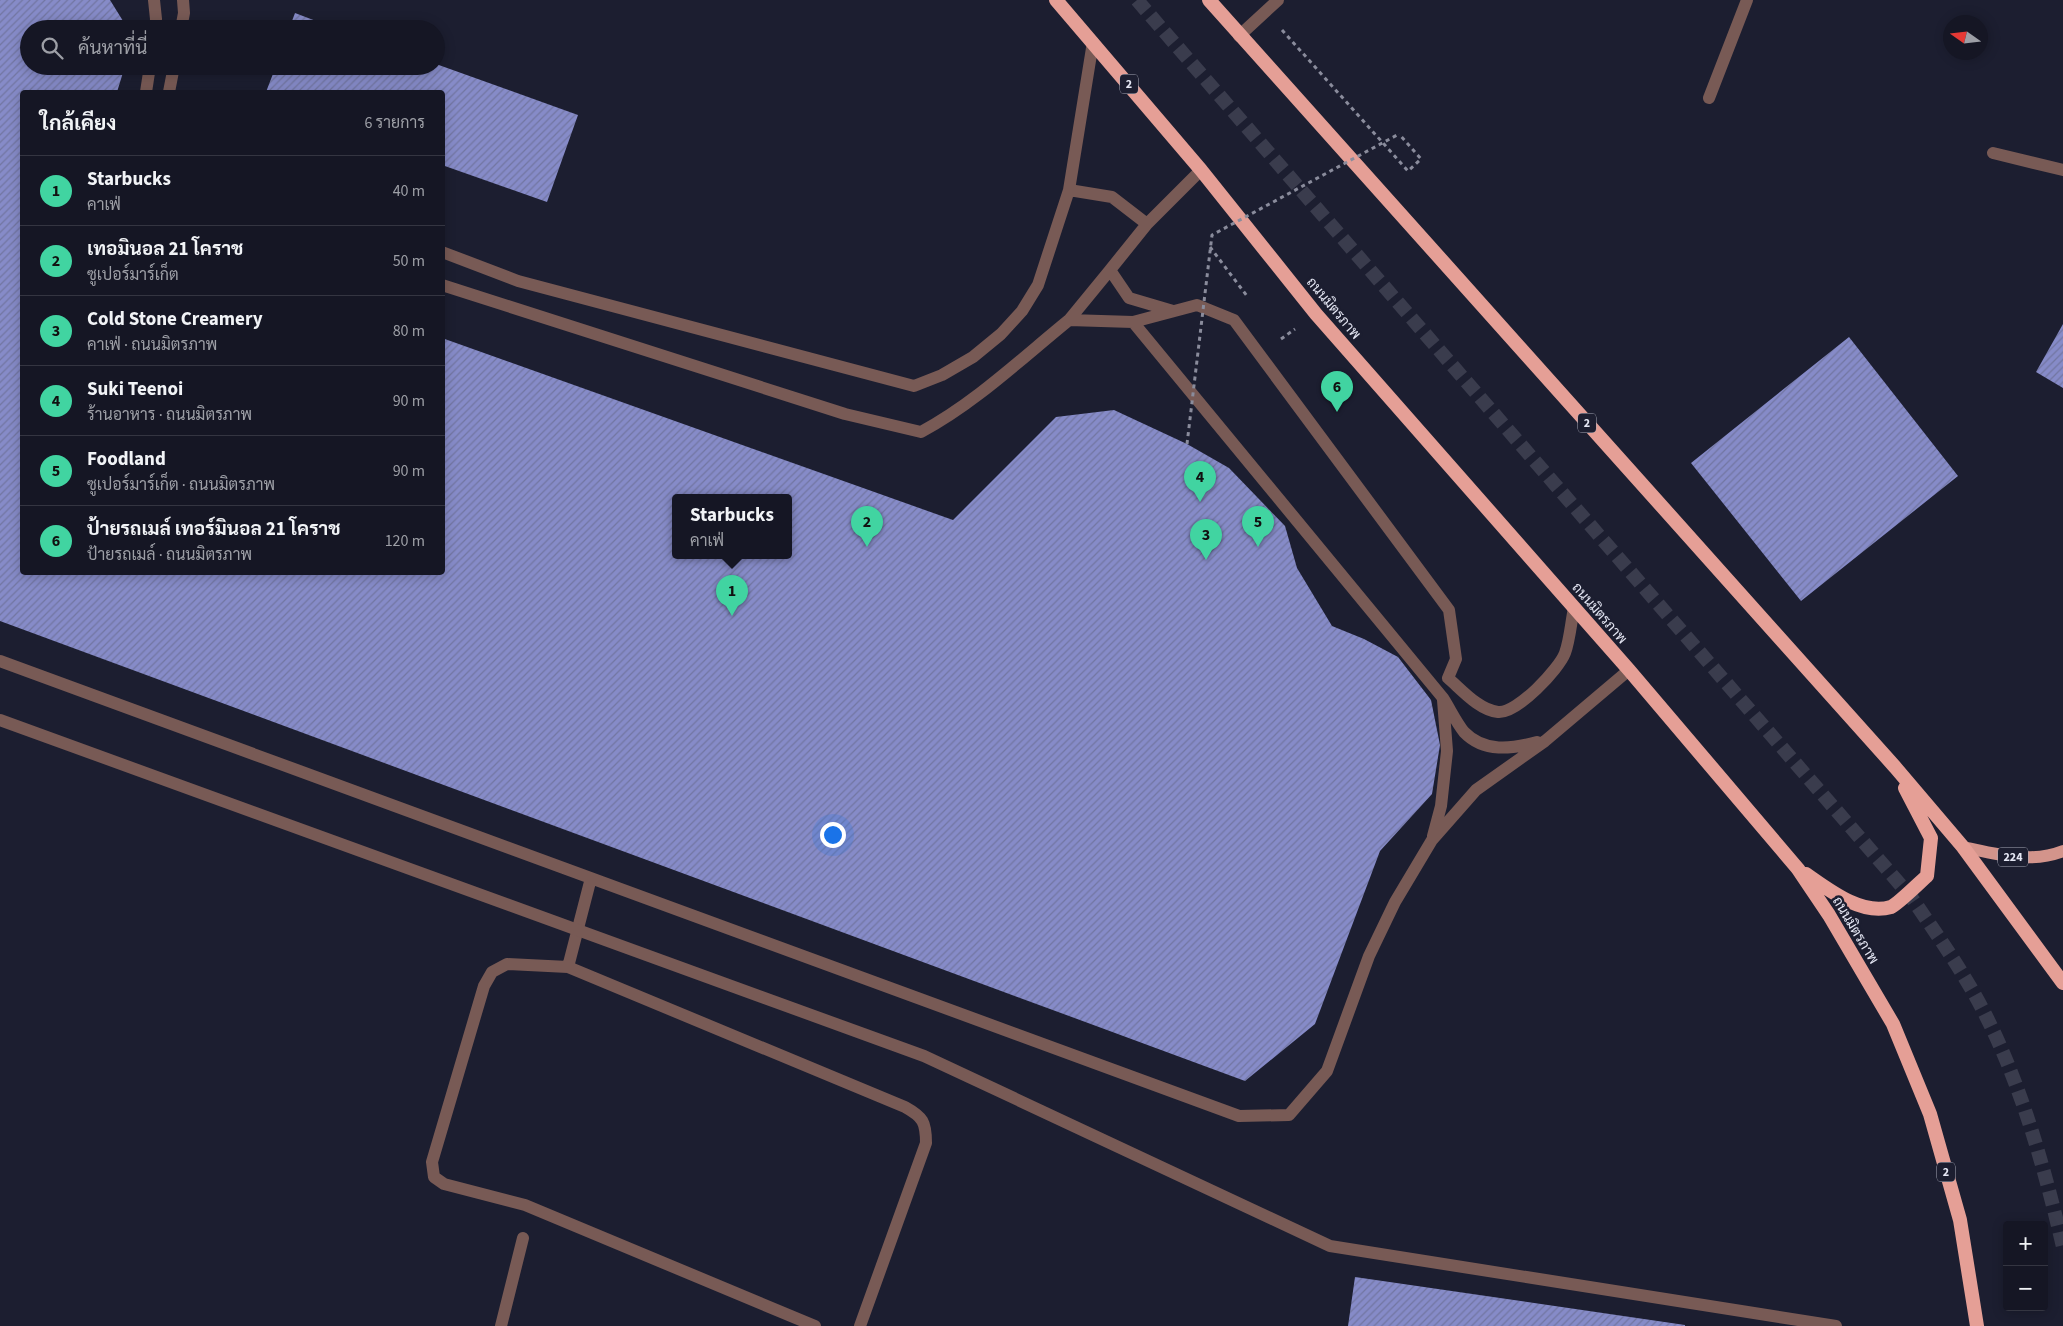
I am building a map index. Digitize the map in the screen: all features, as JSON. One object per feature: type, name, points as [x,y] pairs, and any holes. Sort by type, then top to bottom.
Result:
[{"type":"highway","name":"ถนนมิตรภาพ","points":[[1056,0],[1201,170],[1316,314],[1629,670],[1798,869],[1829,915],[1893,1024],[1930,1114],[1960,1220],[1977,1326]]},
{"type":"highway","name":"2","points":[[1209,0],[1239,36],[1895,767],[1963,848],[2063,983]]},
{"type":"highway","points":[[1798,869],[1840,899],[1871,908],[1892,906],[1927,876],[1930,838],[1895,767]]},
{"type":"main road","name":"224","points":[[1963,848],[2021,858],[2055,854],[2063,851]]},
{"type":"street","points":[[154,0],[156,20]]},
{"type":"street","points":[[183,0],[183,20]]},
{"type":"street","points":[[1239,36],[1278,0]]},
{"type":"street","points":[[1709,98],[1747,0]]},
{"type":"street","points":[[445,253],[518,281],[914,386],[942,375],[974,357],[1001,334],[1022,311],[1038,285],[1069,190],[1093,42]]},
{"type":"street","points":[[146,90],[149,75]]},
{"type":"street","points":[[169,90],[172,75]]},
{"type":"street","points":[[1992,153],[2063,170]]},
{"type":"street","points":[[445,286],[845,414],[920,432],[945,419],[1000,378],[1069,320],[1147,224],[1201,170]]},
{"type":"street","points":[[1069,190],[1112,197],[1147,224]]},
{"type":"street","points":[[1110,270],[1129,298],[1173,311]]},
{"type":"street","points":[[1069,320],[1133,322],[1197,305],[1234,320],[1449,610],[1456,659],[1448,678],[1443,698],[1447,751],[1442,806],[1432,840]]},
{"type":"street","points":[[1133,322],[1443,698],[1464,732],[1485,747],[1513,748],[1544,741]]},
{"type":"street","points":[[1448,678],[1481,706],[1499,712],[1516,706],[1542,684],[1565,654],[1574,608]]},
{"type":"street","points":[[0,662],[1239,1116],[1289,1115],[1327,1071],[1368,956],[1396,902],[1432,840],[1476,790],[1544,741],[1629,670]]},
{"type":"street","points":[[0,720],[924,1056],[1330,1246],[1836,1326]]},
{"type":"street","points":[[568,967],[590,878]]},
{"type":"street","points":[[815,1326],[524,1205],[444,1184],[434,1177],[432,1162],[484,986],[492,972],[507,964],[568,967],[896,1103],[921,1116],[926,1129],[926,1143],[860,1326]]},
{"type":"street","points":[[501,1326],[523,1238]]},
{"type":"path","points":[[1187,444],[1212,235],[1399,134],[1421,159],[1408,171],[1266,12]]},
{"type":"building","points":[[0,0],[110,0],[122,20],[20,20],[20,75],[122,75],[118,90],[20,90],[20,575],[445,575],[445,339],[953,520],[1056,417],[1114,410],[1187,444],[1229,468],[1285,526],[1297,568],[1332,626],[1364,639],[1398,657],[1431,700],[1440,745],[1432,794],[1380,851],[1315,1024],[1245,1081],[0,621]]},
{"type":"building","points":[[295,13],[313,20],[292,20]]},
{"type":"building","points":[[445,67],[578,115],[547,202],[445,166],[445,90],[267,90],[273,75],[445,75]]},
{"type":"building","points":[[2063,324],[2063,388],[2036,372]]},
{"type":"building","points":[[1849,337],[1958,476],[1801,601],[1691,463]]},
{"type":"building","points":[[1355,1277],[1685,1325],[1685,1326],[1348,1326]]},
{"type":"tunnel","points":[[1137,0],[1911,897],[1951,955],[1986,1016],[1999,1043],[2031,1129],[2063,1247]]},
{"type":"place","name":"ป้ายรถเมล์ เทอร์มินอล 21 โคราช","points":[[1337,412]]},
{"type":"place","name":"Suki Teenoi","points":[[1200,502]]},
{"type":"place","name":"เทอมินอล 21 โคราช","points":[[867,547]]},
{"type":"place","name":"Foodland","points":[[1258,547]]},
{"type":"place","name":"Cold Stone Creamery","points":[[1206,560]]},
{"type":"place","name":"Starbucks","points":[[732,616]]}]
